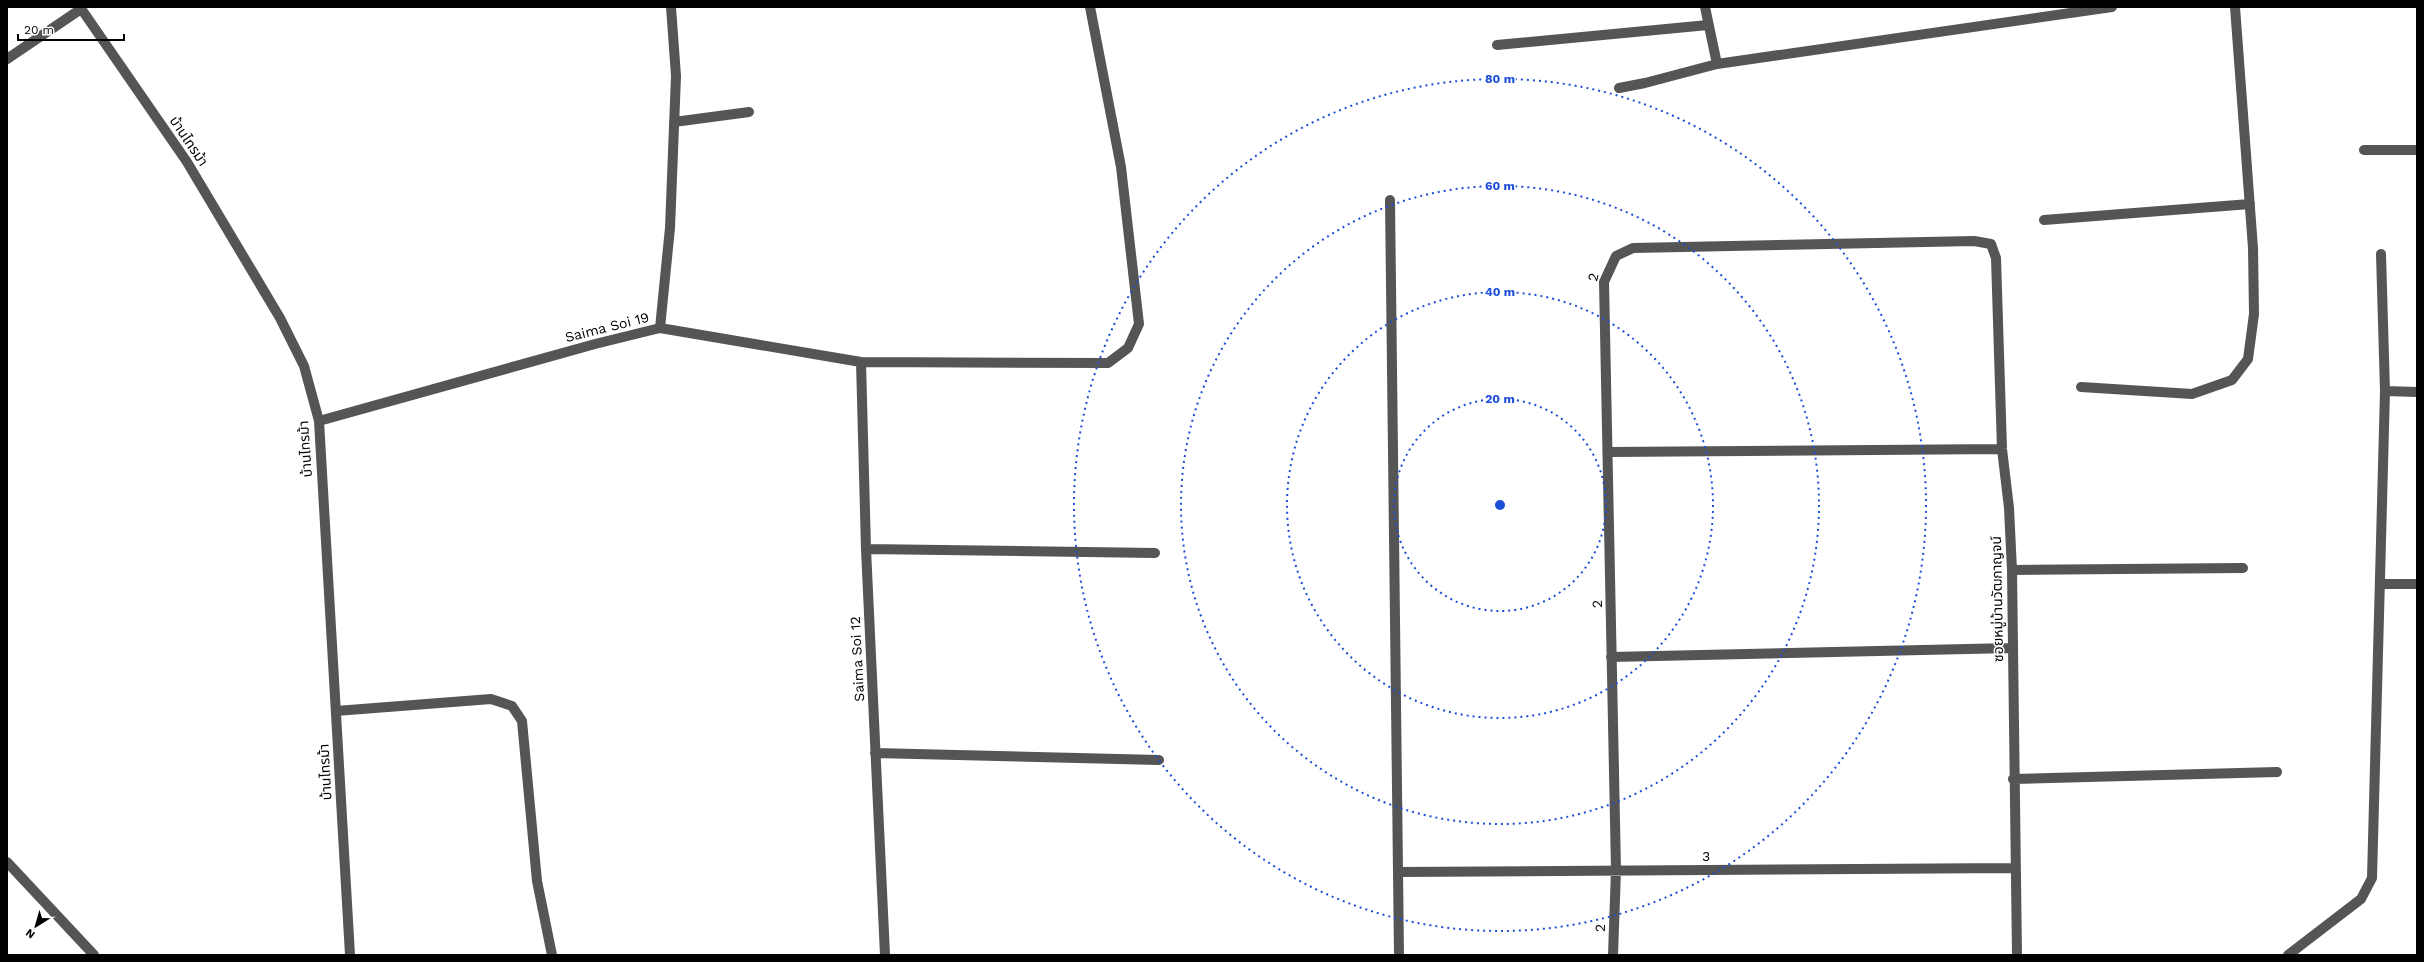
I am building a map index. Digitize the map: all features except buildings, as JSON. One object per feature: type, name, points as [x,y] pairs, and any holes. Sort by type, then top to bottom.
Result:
[{"type":"street","name":"Saima Soi 19","points":[[319,421],[595,344],[660,328],[670,228],[676,76],[671,7]]},
{"type":"street","points":[[660,328],[861,362],[1108,364],[1128,348],[1139,324],[1121,167],[1090,7]]},
{"type":"street","points":[[1705,7],[1717,64]]},
{"type":"street","points":[[1619,88],[1645,83],[1717,64],[2112,7]]},
{"type":"street","points":[[2081,387],[2192,394],[2232,380],[2248,359],[2254,314],[2250,204],[2235,7]]},
{"type":"street","points":[[7,58],[80,8]]},
{"type":"street","name":"บ้านไทรม้า","points":[[80,8],[187,162],[280,318],[304,366],[319,421],[350,955]]},
{"type":"street","points":[[1497,45],[1708,25]]},
{"type":"street","points":[[674,122],[749,112]]},
{"type":"street","points":[[2364,150],[2417,150]]},
{"type":"street","points":[[1390,200],[1398,955]]},
{"type":"street","points":[[2044,220],[2250,204]]},
{"type":"street","name":"ซอยหมู่บ้านวัฒกาญจน์","points":[[1616,256],[1633,248],[1974,241],[1991,244],[1996,258],[2002,449],[2009,508],[2012,570],[2014,868],[2017,955]]},
{"type":"street","points":[[2288,955],[2361,899],[2372,878],[2385,391],[2381,254]]},
{"type":"street","name":"2","points":[[1613,955],[1616,870],[1611,657],[1609,452],[1604,282],[1616,256]]},
{"type":"street","name":"Saima Soi 12","points":[[861,362],[866,549],[885,955]]},
{"type":"street","points":[[2385,391],[2417,392]]},
{"type":"street","points":[[1609,452],[2002,449]]},
{"type":"street","points":[[866,549],[1155,553]]},
{"type":"street","points":[[2012,570],[2244,568]]},
{"type":"street","points":[[2380,584],[2417,584]]},
{"type":"street","points":[[1611,657],[2012,648]]},
{"type":"street","points":[[336,710],[491,699],[512,706],[522,721],[537,881],[552,955]]},
{"type":"street","points":[[875,753],[1159,760]]},
{"type":"street","points":[[2013,779],[2277,772]]},
{"type":"street","points":[[7,862],[94,955]]},
{"type":"street","name":"3","points":[[1398,872],[2014,868]]}]
